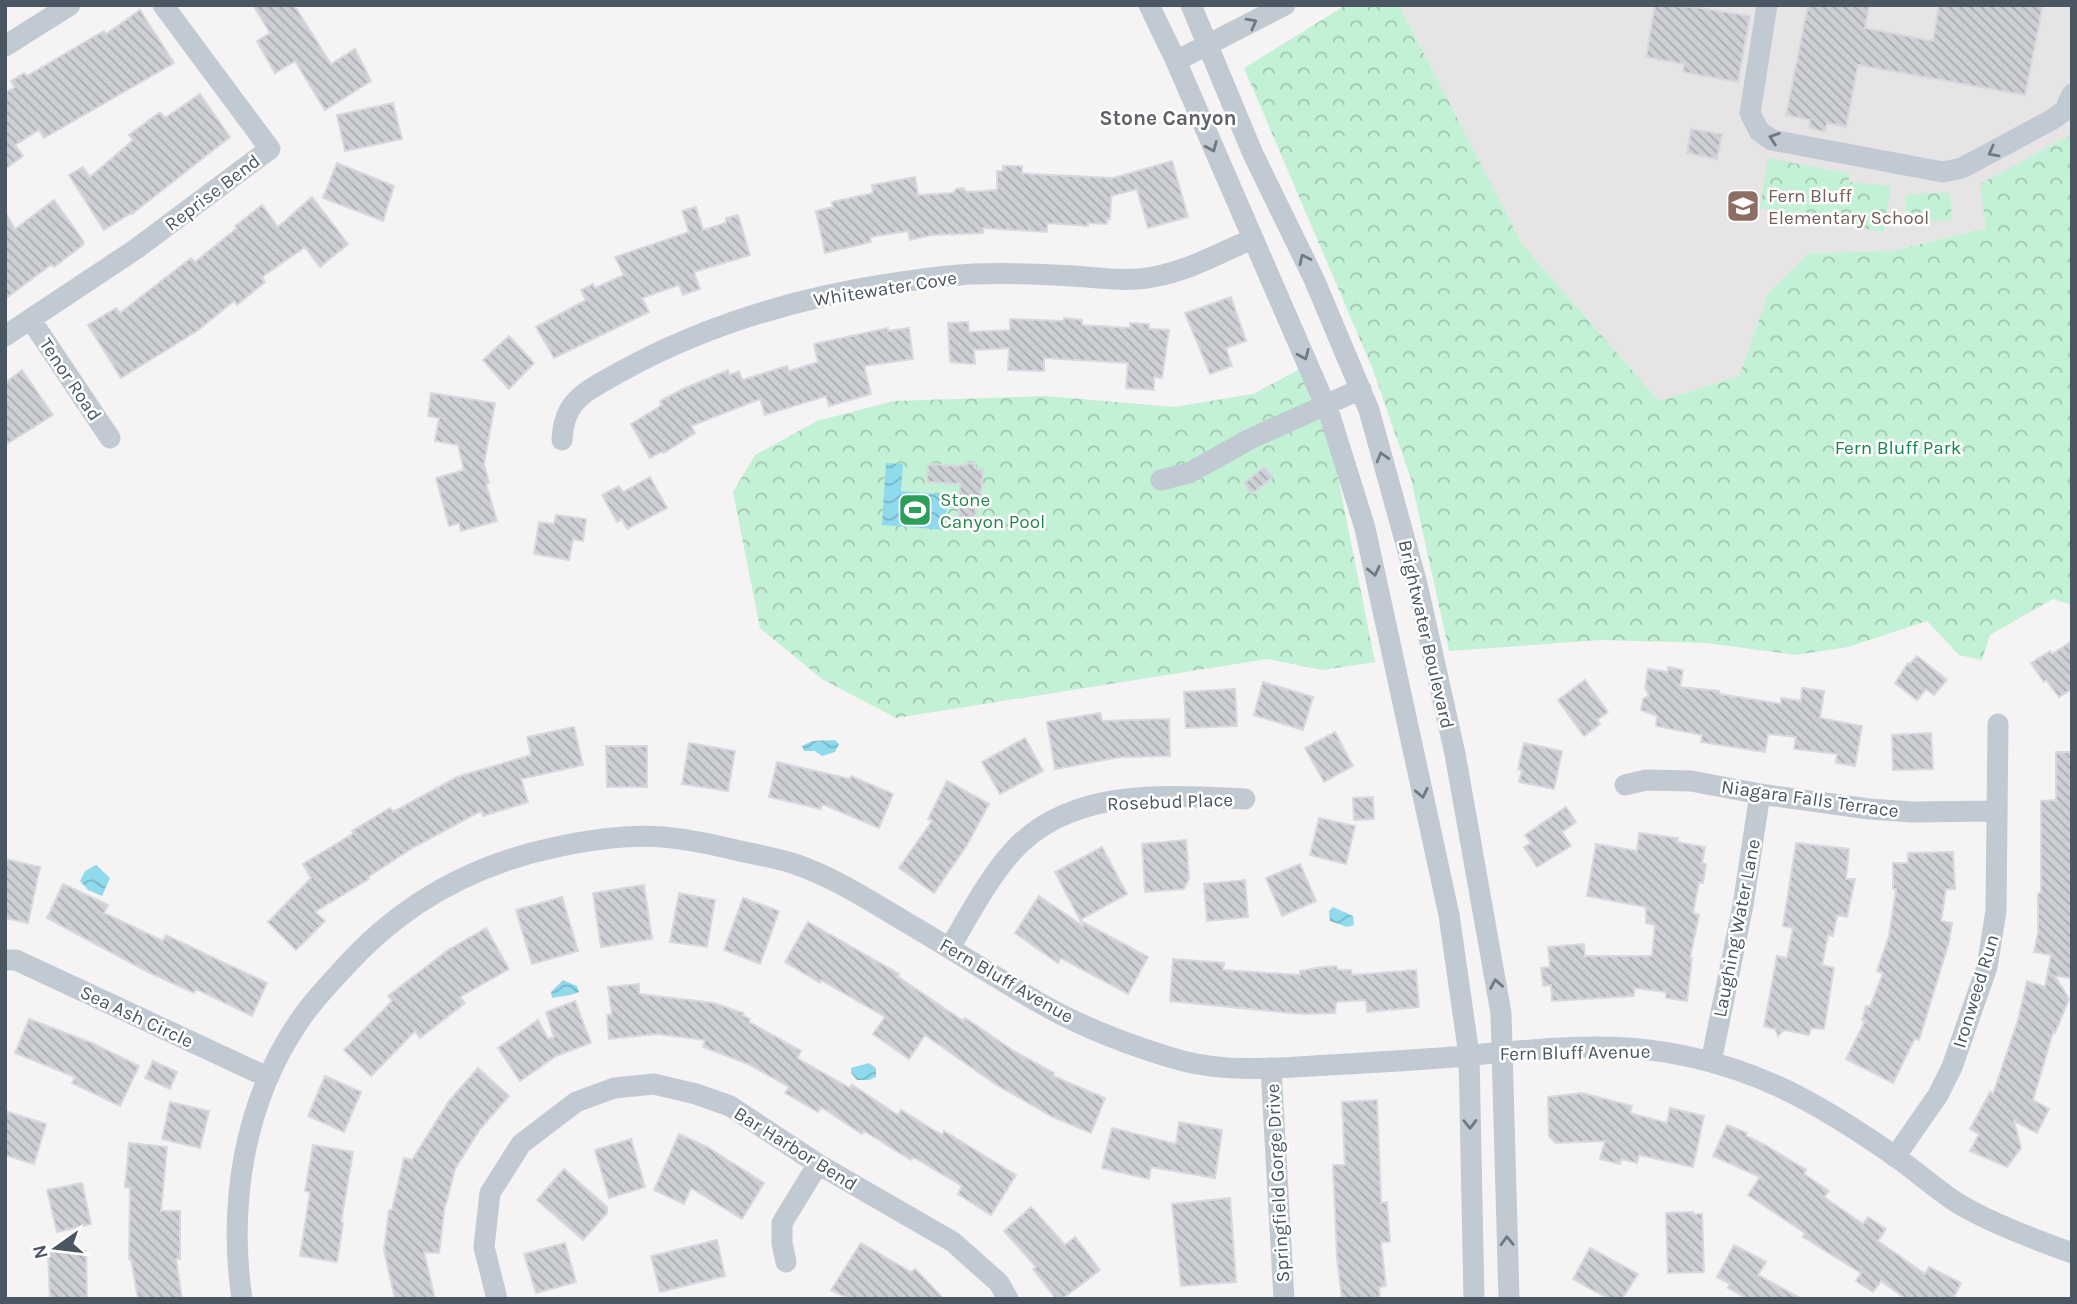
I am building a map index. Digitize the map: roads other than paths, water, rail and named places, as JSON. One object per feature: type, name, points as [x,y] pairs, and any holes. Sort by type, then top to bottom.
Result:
[{"type":"street","points":[[5,46],[70,5]]},
{"type":"street","name":"Reprise Bend","points":[[5,336],[136,249],[270,149],[163,5]]},
{"type":"street","points":[[1176,61],[1208,47],[1284,5]]},
{"type":"street","points":[[1767,5],[1750,113],[1759,131],[1772,140],[1952,172],[2053,119],[2065,110],[2072,94]]},
{"type":"street","points":[[1154,14],[1192,6]]},
{"type":"street","name":"Brightwater Boulevard","points":[[1192,6],[1253,154],[1314,279],[1361,389],[1414,571],[1455,754],[1501,1013],[1509,1299]]},
{"type":"street","name":"Brightwater Boulevard","points":[[1154,14],[1326,406],[1365,528],[1449,915],[1469,1055],[1474,1299]]},
{"type":"street","name":"Whitewater Cove","points":[[562,440],[563,424],[570,409],[582,396],[602,382],[655,354],[758,314],[828,295],[942,276],[1038,274],[1152,278],[1178,271],[1252,239]]},
{"type":"street","name":"Tenor Road","points":[[31,320],[110,438]]},
{"type":"street","points":[[1161,480],[1189,473],[1250,439],[1361,389]]},
{"type":"street","name":"Ironweed Run","points":[[1895,1157],[1938,1095],[1952,1067],[1987,967],[1996,911],[1998,724]]},
{"type":"street","name":"Niagara Falls Terrace","points":[[1625,785],[1653,780],[1691,781],[1760,794],[1869,809],[1913,812],[1996,811]]},
{"type":"street","name":"Laughing Water Lane","points":[[1711,1062],[1743,905],[1760,794]]},
{"type":"street","name":"Rosebud Place","points":[[950,947],[986,888],[1012,853],[1031,834],[1078,808],[1108,801],[1209,797],[1245,800]]},
{"type":"street","name":"Fern Bluff Avenue","points":[[242,1299],[236,1227],[244,1147],[267,1077],[299,1021],[366,943],[402,912],[442,887],[525,853],[620,837],[658,836],[720,846],[796,864],[863,897],[1067,1017],[1188,1062],[1210,1066],[1271,1068],[1502,1052],[1616,1048],[1661,1051],[1711,1062],[1757,1076],[1812,1102],[1895,1157],[1959,1204],[2035,1240],[2072,1252]]},
{"type":"street","name":"Sea Ash Circle","points":[[5,960],[16,960],[267,1077]]},
{"type":"street","name":"Springfield Gorge Drive","points":[[1271,1068],[1284,1299]]},
{"type":"street","name":"Bar Harbor Bend","points":[[496,1299],[484,1247],[490,1193],[521,1144],[576,1102],[614,1088],[654,1084],[730,1106],[818,1164],[953,1242],[999,1283],[1008,1299]]},
{"type":"street","points":[[786,1262],[782,1223],[818,1164]]},
{"type":"water","name":"Stone Canyon Pool","points":[[886,463],[903,464],[901,491],[948,495],[945,530],[882,525]]},
{"type":"water","points":[[835,740],[839,744],[835,752],[822,756],[815,751],[804,751],[802,746],[812,741]]},
{"type":"water","points":[[96,865],[110,878],[102,896],[88,890],[80,881],[85,871]]},
{"type":"water","points":[[1333,907],[1353,916],[1354,925],[1347,927],[1330,921],[1329,911]]},
{"type":"water","points":[[563,980],[577,986],[579,992],[552,998],[551,992]]},
{"type":"water","points":[[869,1063],[876,1068],[876,1077],[857,1080],[851,1073],[851,1068]]},
{"type":"place","name":"Fern Bluff Elementary School","points":[[1743,206]]},
{"type":"place","name":"Stone Canyon Pool","points":[[915,510]]},
{"type":"district","name":"Stone Canyon","points":[[1168,118]]},
{"type":"park label","name":"Fern Bluff Park","points":[[1898,447]]}]
